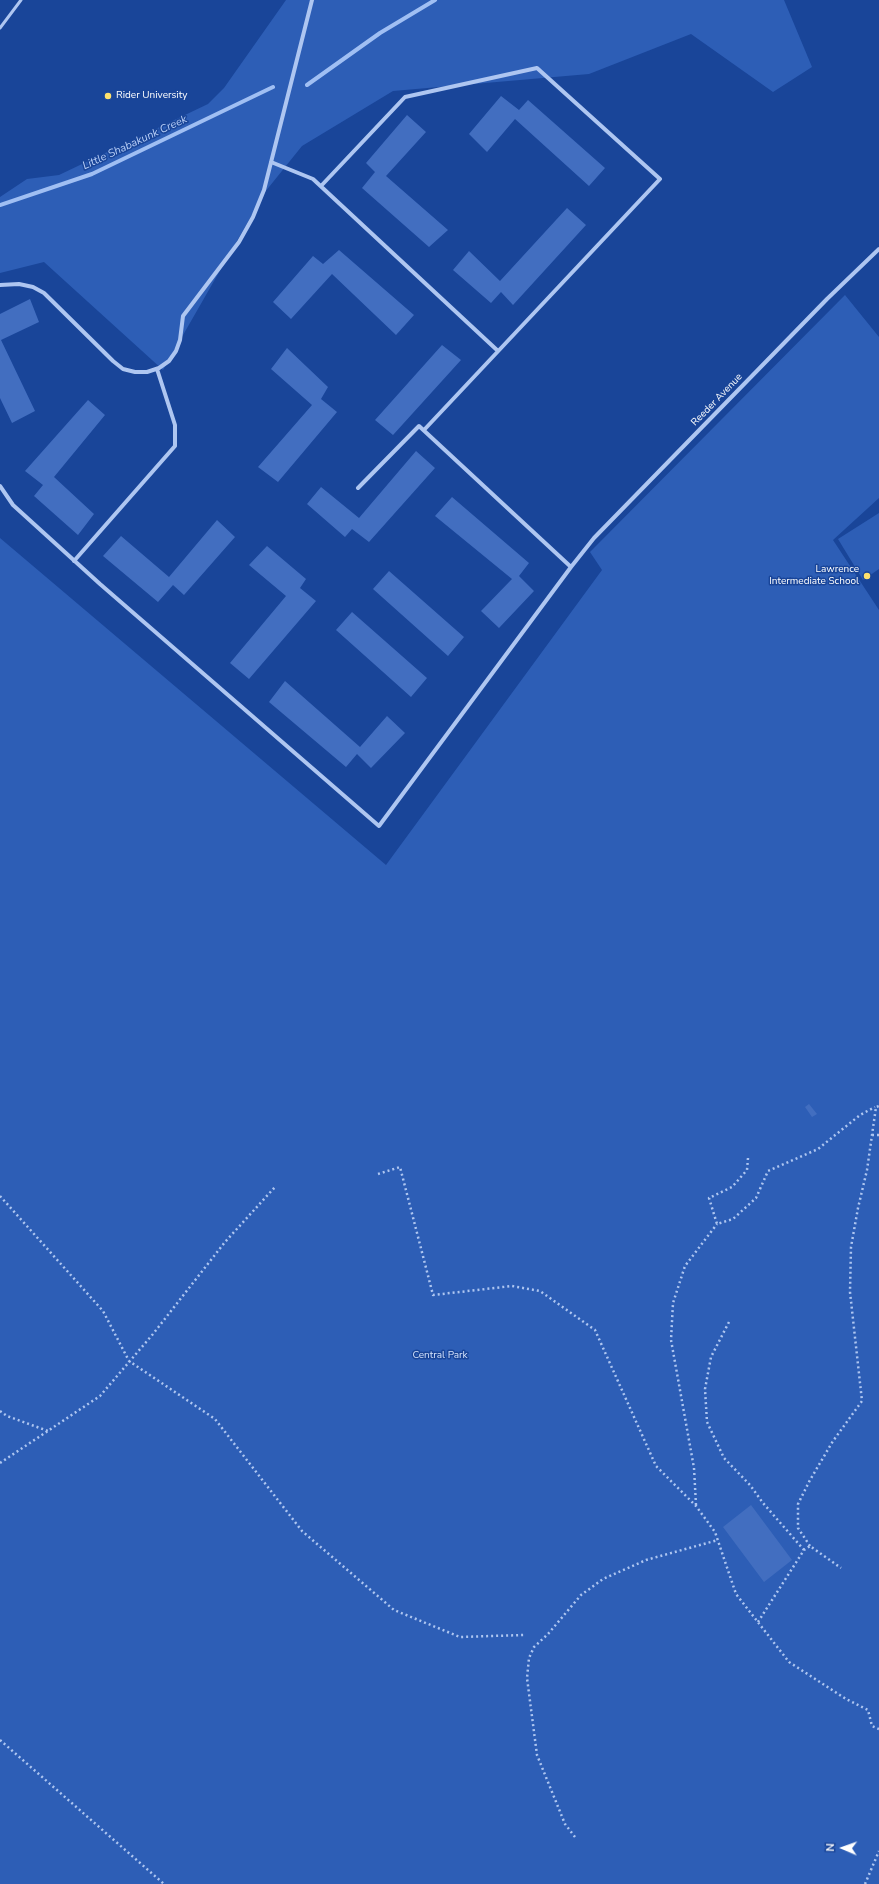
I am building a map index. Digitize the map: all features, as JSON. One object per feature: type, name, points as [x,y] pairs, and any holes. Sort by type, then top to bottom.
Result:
[{"type":"street","points":[[0,285],[19,284],[33,287],[44,293],[113,361],[123,368],[141,372],[157,369],[169,361],[176,351],[180,340],[183,316],[239,242],[258,203],[272,162],[312,0]]},
{"type":"street","points":[[321,186],[405,97],[537,68],[660,179],[424,430]]},
{"type":"street","points":[[272,162],[313,179],[498,351]]},
{"type":"street","name":"Reeder Avenue","points":[[74,560],[379,826],[594,538],[827,298],[879,250]]},
{"type":"street","points":[[0,486],[13,505],[74,560],[175,446],[175,425],[157,369]]},
{"type":"street","points":[[358,488],[419,426],[571,567]]},
{"type":"lane","points":[[0,28],[21,0]]},
{"type":"path","points":[[841,1568],[810,1546],[798,1528],[798,1504],[833,1441],[862,1401],[850,1292],[851,1247],[867,1170],[877,1106]]},
{"type":"path","points":[[696,1506],[694,1468],[671,1340],[673,1303],[685,1266],[717,1224],[733,1219],[756,1198],[768,1171],[818,1149],[860,1115],[877,1106]]},
{"type":"path","points":[[872,1135],[879,1135]]},
{"type":"path","points":[[717,1224],[709,1198],[732,1187],[747,1170],[748,1158]]},
{"type":"path","points":[[378,1174],[400,1167],[433,1295],[512,1286],[540,1291],[595,1330],[656,1466],[696,1506],[715,1532],[736,1594],[789,1662],[846,1699],[868,1710],[872,1726],[879,1729]]},
{"type":"path","points":[[0,1463],[100,1396],[225,1242],[275,1187]]},
{"type":"path","points":[[0,1196],[103,1311],[129,1361],[215,1419],[302,1531],[394,1610],[460,1637],[524,1635]]},
{"type":"path","points":[[729,1322],[711,1356],[704,1389],[707,1422],[724,1458],[750,1485],[763,1503],[804,1550]]},
{"type":"path","points":[[0,1412],[48,1431]]},
{"type":"path","points":[[576,1837],[565,1824],[537,1755],[527,1678],[529,1658],[534,1647],[548,1634],[581,1595],[603,1579],[646,1560],[718,1540]]},
{"type":"path","points":[[758,1622],[804,1550],[810,1546]]},
{"type":"path","points":[[0,1740],[164,1884]]},
{"type":"path","points":[[865,1884],[879,1851]]},
{"type":"green space","points":[[286,0],[784,0],[812,67],[773,92],[691,34],[589,74],[393,91],[302,146],[265,192],[163,370],[44,262],[0,273],[0,197],[27,179],[59,175],[208,104],[224,88]]},
{"type":"green space","name":"Central Park","points":[[845,295],[879,337],[879,498],[833,540],[879,610],[879,1884],[0,1884],[0,538],[386,865],[602,570],[590,552]]},
{"type":"green space","points":[[879,513],[879,569],[863,580],[838,539]]},
{"type":"building","points":[[501,96],[519,110],[528,100],[605,168],[589,186],[515,119],[487,152],[469,134]]},
{"type":"building","points":[[407,115],[426,132],[386,176],[448,230],[429,247],[362,188],[375,172],[366,163]]},
{"type":"building","points":[[567,208],[586,225],[513,305],[501,292],[491,303],[453,270],[469,251],[500,281]]},
{"type":"building","points":[[339,250],[414,315],[396,335],[332,274],[291,319],[273,302],[313,256],[323,264]]},
{"type":"building","points":[[30,299],[39,322],[1,340],[35,411],[12,423],[0,398],[0,314]]},
{"type":"building","points":[[442,345],[461,360],[393,435],[375,420]]},
{"type":"building","points":[[287,348],[328,387],[321,399],[337,412],[278,482],[258,467],[312,405],[271,369]]},
{"type":"building","points":[[88,400],[105,415],[54,477],[94,514],[78,535],[34,496],[43,485],[25,471]]},
{"type":"building","points":[[416,451],[435,468],[369,542],[352,529],[345,537],[307,504],[321,487],[359,518]]},
{"type":"building","points":[[452,497],[529,563],[519,576],[534,591],[499,628],[481,611],[512,579],[435,516]]},
{"type":"building","points":[[217,520],[235,537],[184,595],[173,585],[158,602],[103,556],[121,536],[169,577]]},
{"type":"building","points":[[267,546],[306,579],[300,588],[316,601],[249,679],[230,663],[286,596],[249,565]]},
{"type":"building","points":[[389,571],[464,637],[448,656],[373,589]]},
{"type":"building","points":[[352,612],[427,678],[411,697],[336,630]]},
{"type":"building","points":[[285,681],[360,747],[387,716],[405,733],[371,768],[357,754],[346,767],[269,702]]},
{"type":"building","points":[[809,1104],[817,1114],[812,1117],[805,1107]]},
{"type":"building","points":[[751,1505],[792,1560],[764,1582],[723,1527]]},
{"type":"waterway","name":"Little Shabakunk Creek","points":[[307,85],[380,33],[435,0]]},
{"type":"waterway","name":"Little Shabakunk Creek","points":[[0,205],[92,174],[273,87]]},
{"type":"place","name":"Rider University","points":[[108,96]]},
{"type":"place","name":"Lawrence Intermediate School","points":[[867,576]]}]
